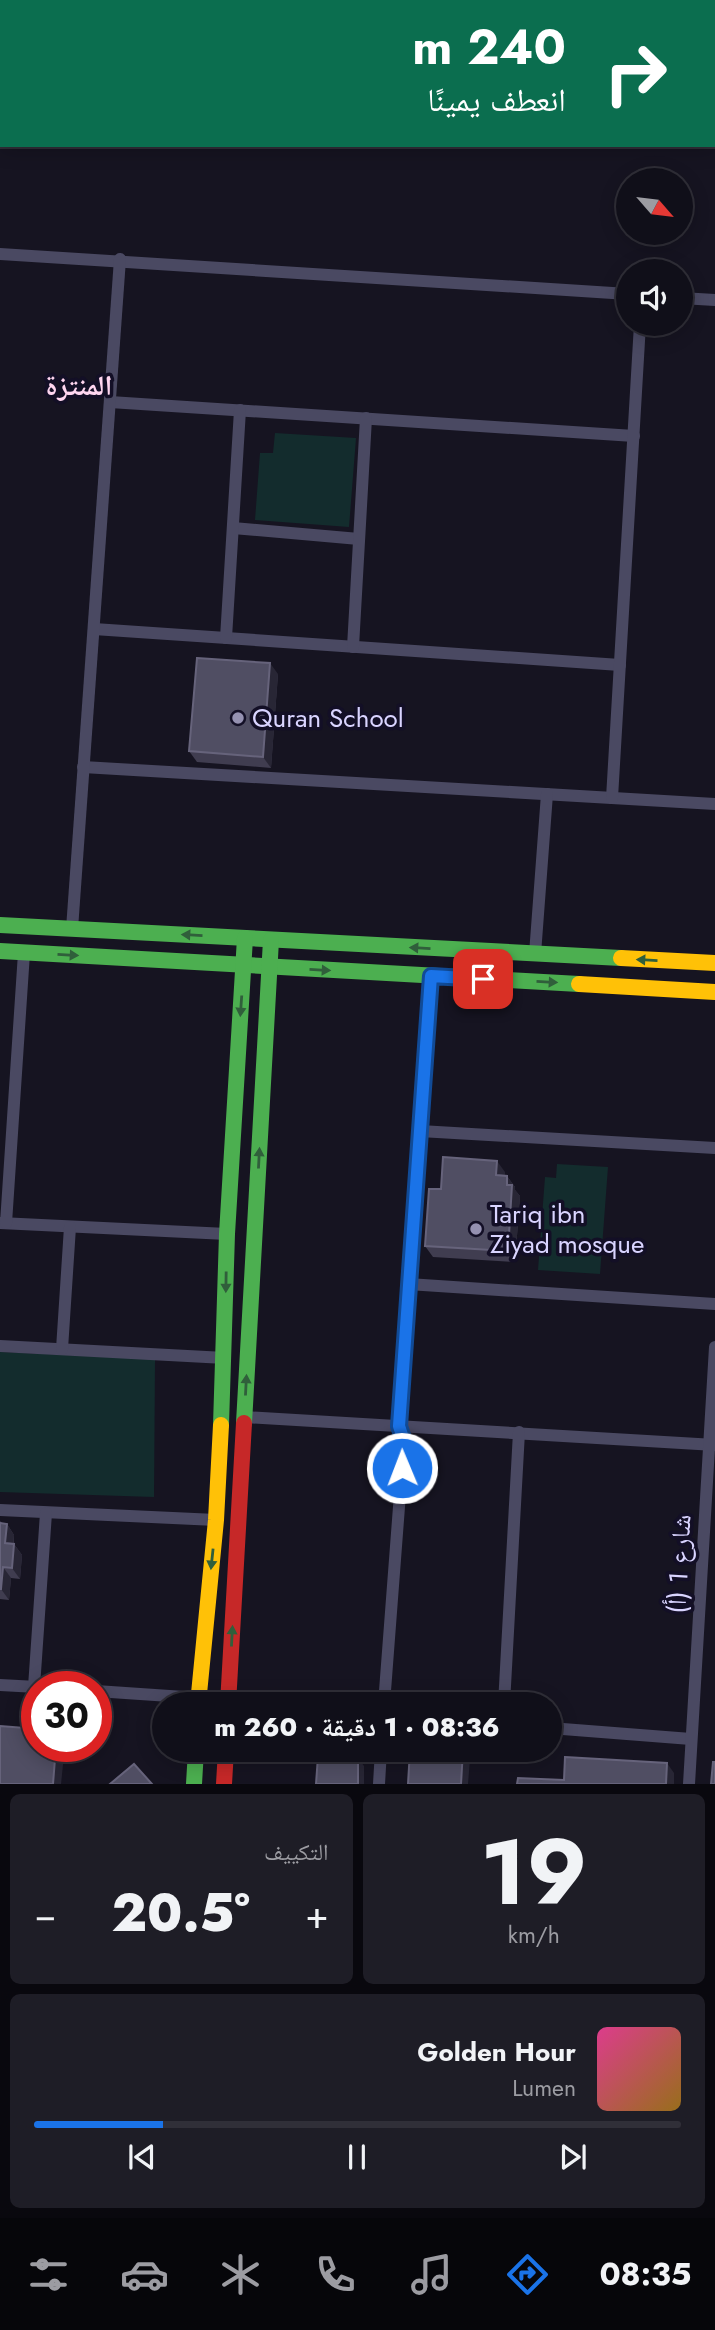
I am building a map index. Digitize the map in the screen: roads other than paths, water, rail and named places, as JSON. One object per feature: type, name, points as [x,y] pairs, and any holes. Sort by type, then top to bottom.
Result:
[{"type":"main road","points":[[0,925],[715,963]]},
{"type":"main road","points":[[200,1692],[216,1520],[225,1358],[227,1234],[245,938]]},
{"type":"main road","points":[[229,1692],[271,940]]},
{"type":"main road","points":[[0,951],[715,992]]},
{"type":"main road","points":[[194,1784],[195,1762]]},
{"type":"main road","points":[[224,1784],[225,1762]]},
{"type":"street","points":[[0,254],[120,259],[616,294]]},
{"type":"street","points":[[72,929],[120,259]]},
{"type":"street","points":[[693,299],[715,300]]},
{"type":"street","points":[[612,798],[639,336]]},
{"type":"street","points":[[110,401],[634,436]]},
{"type":"street","points":[[226,638],[240,410]]},
{"type":"street","points":[[353,647],[366,418]]},
{"type":"street","points":[[233,528],[359,539]]},
{"type":"street","points":[[93,629],[620,665]]},
{"type":"street","points":[[83,767],[715,804]]},
{"type":"street","points":[[535,954],[547,794]]},
{"type":"street","points":[[24,953],[6,1119],[3,1223],[227,1234]]},
{"type":"street","points":[[384,1692],[404,1441],[399,1426],[431,976]]},
{"type":"street","points":[[420,1131],[715,1148]]},
{"type":"street","points":[[62,1349],[70,1227]]},
{"type":"street","points":[[408,1284],[715,1304]]},
{"type":"street","points":[[0,1346],[225,1358]]},
{"type":"street","name":"شارع 1 (أ)","points":[[689,1784],[712,1445],[715,1347]]},
{"type":"street","points":[[244,1417],[712,1445]]},
{"type":"street","points":[[505,1692],[519,1432]]},
{"type":"street","points":[[0,1510],[216,1520]]},
{"type":"street","points":[[37,1671],[46,1513]]},
{"type":"street","points":[[0,1685],[21,1686]]},
{"type":"street","points":[[112,1693],[152,1697]]},
{"type":"street","points":[[562,1729],[691,1739]]},
{"type":"street","points":[[379,1784],[380,1762]]},
{"type":"place","name":"Quran School","points":[[238,718]]},
{"type":"place","name":"Tariq ibn Ziyad mosque","points":[[476,1229]]},
{"type":"district","name":"المنتزة","points":[[79,385]]}]
